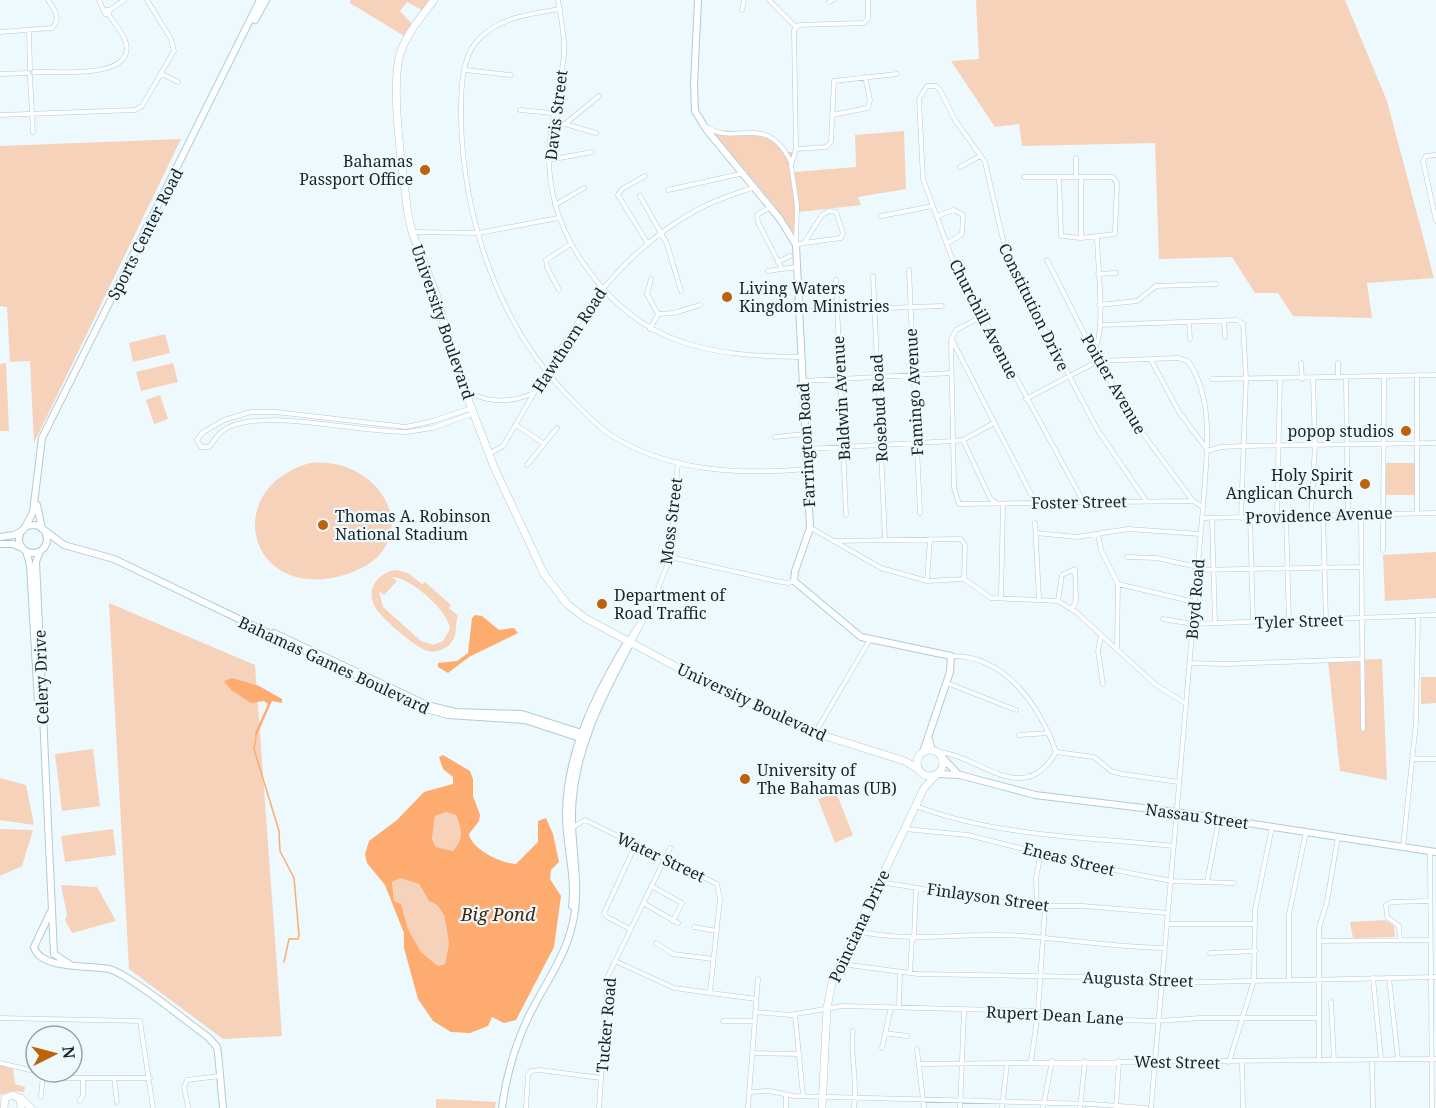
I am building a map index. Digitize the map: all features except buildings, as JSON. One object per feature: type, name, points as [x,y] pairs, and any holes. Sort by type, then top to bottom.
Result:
[{"type":"main road","name":"Sports Center Road","points":[[23,530],[33,512],[40,444],[242,41],[260,0]]},
{"type":"main road","name":"Sports Center Road","points":[[242,41],[266,0]]},
{"type":"main road","name":"University Boulevard","points":[[435,0],[408,37],[398,66],[397,93],[402,156],[412,232],[432,281],[457,370],[489,454],[519,524],[544,574],[567,604],[590,621],[629,643],[814,733],[905,761],[918,769]]},
{"type":"main road","points":[[698,0],[693,94],[695,111],[702,123],[771,206],[796,245]]},
{"type":"main road","name":"Farrington Road","points":[[796,245],[810,528]]},
{"type":"main road","name":"Sports Center Road","points":[[43,530],[37,507],[41,463],[48,427]]},
{"type":"main road","points":[[0,537],[14,536],[32,525],[43,530],[47,540],[41,551],[25,550],[14,544],[0,543]]},
{"type":"main road","points":[[810,528],[794,580],[822,601],[855,634],[869,641],[951,656],[951,667],[923,752],[918,758],[905,761]]},
{"type":"main road","points":[[23,530],[19,539],[25,550]]},
{"type":"main road","name":"Bahamas Games Boulevard","points":[[43,530],[64,545],[102,555],[126,565],[427,705],[455,712],[531,716],[584,736]]},
{"type":"main road","name":"Bahamas Games Boulevard","points":[[41,551],[64,545]]},
{"type":"main road","name":"Celery Drive","points":[[25,550],[30,562],[54,954],[69,964]]},
{"type":"main road","name":"Celery Drive","points":[[41,551],[36,562],[46,805]]},
{"type":"main road","points":[[559,959],[573,902],[566,812],[584,736],[629,643]]},
{"type":"main road","points":[[502,1108],[509,1074],[526,1021],[570,937],[577,902],[572,828],[576,783],[584,736]]},
{"type":"main road","points":[[924,788],[944,765],[929,738]]},
{"type":"main road","points":[[923,752],[937,753],[960,775]]},
{"type":"main road","points":[[918,758],[918,769],[924,775],[937,775]]},
{"type":"main road","points":[[924,775],[924,788]]},
{"type":"main road","name":"Nassau Street","points":[[937,775],[960,775],[1035,795],[1219,819],[1433,852]]},
{"type":"main road","name":"Poinciana Drive","points":[[822,1108],[827,1008],[832,982],[924,788]]},
{"type":"main road","points":[[52,910],[35,943],[34,950],[51,963],[118,973],[208,1037],[217,1047],[223,1108]]},
{"type":"main road","points":[[3,1104],[10,1095],[18,1097],[31,1108]]},
{"type":"main road","points":[[18,1097],[21,1108]]},
{"type":"street","points":[[0,32],[50,29],[56,24],[57,16],[48,0]]},
{"type":"street","points":[[0,74],[104,70],[116,67],[124,58],[126,45],[99,0]]},
{"type":"street","points":[[108,12],[124,0]]},
{"type":"street","points":[[0,116],[135,110],[148,99],[173,54],[173,43],[147,0]]},
{"type":"street","name":"Davis Street","points":[[558,0],[564,54],[553,113],[549,160],[555,205],[558,218],[571,244],[601,289],[631,316],[650,329],[678,341],[711,351],[801,357]]},
{"type":"street","points":[[742,10],[744,0]]},
{"type":"street","points":[[769,0],[795,27],[795,149],[791,162],[797,206],[796,245],[841,238],[843,233],[836,212],[829,211],[822,215],[804,243]]},
{"type":"street","points":[[795,27],[864,22],[868,18],[868,0]]},
{"type":"street","points":[[560,9],[519,16],[498,25],[477,40],[467,59],[465,70],[462,133],[471,199],[486,262],[518,329],[548,373],[600,427],[638,449],[678,462],[746,474],[807,470]]},
{"type":"street","points":[[29,31],[33,132]]},
{"type":"street","points":[[465,70],[511,75]]},
{"type":"street","points":[[162,74],[178,82]]},
{"type":"street","points":[[795,149],[829,145],[834,81],[897,74]]},
{"type":"street","points":[[832,115],[868,108],[870,100],[865,76]]},
{"type":"street","name":"Constitution Drive","points":[[924,88],[931,84],[940,90],[955,120],[980,156],[989,179],[1003,247],[1068,377],[1108,447],[1146,501]]},
{"type":"street","name":"Churchill Avenue","points":[[924,88],[919,109],[923,179],[953,261],[981,317],[1084,503]]},
{"type":"street","points":[[551,128],[565,124],[599,96]]},
{"type":"street","points":[[520,110],[553,113]]},
{"type":"street","points":[[702,123],[720,132],[764,134],[777,143],[791,162]]},
{"type":"street","points":[[565,124],[596,133]]},
{"type":"street","points":[[549,160],[592,152]]},
{"type":"street","points":[[1433,155],[1423,161],[1436,221]]},
{"type":"street","points":[[960,167],[980,156]]},
{"type":"street","points":[[1076,158],[1081,238]]},
{"type":"street","points":[[668,190],[744,173]]},
{"type":"street","points":[[645,176],[622,189],[618,195],[648,244]]},
{"type":"street","points":[[1024,177],[1059,177],[1078,177],[1110,177],[1117,183],[1116,232],[1112,236],[1065,238],[1060,234],[1059,177]]},
{"type":"street","name":"Hawthorn Road","points":[[489,454],[503,446],[601,289],[648,244],[695,211],[756,187]]},
{"type":"street","points":[[555,205],[584,188]]},
{"type":"street","points":[[639,195],[667,244],[681,291]]},
{"type":"street","points":[[771,206],[757,215],[756,219],[782,269]]},
{"type":"street","points":[[881,216],[933,206]]},
{"type":"street","points":[[938,216],[954,210],[963,215],[962,234],[947,243]]},
{"type":"street","points":[[412,232],[479,234],[558,218]]},
{"type":"street","points":[[1093,351],[1098,345],[1100,325],[1097,237]]},
{"type":"street","points":[[559,290],[547,267],[546,260],[571,244]]},
{"type":"street","points":[[778,262],[790,256]]},
{"type":"street","name":"Poitier Avenue","points":[[1047,260],[1098,362],[1141,431],[1193,501]]},
{"type":"street","points":[[768,270],[797,267]]},
{"type":"street","name":"Famingo Avenue","points":[[909,270],[920,513]]},
{"type":"street","points":[[1098,274],[1116,273]]},
{"type":"street","name":"Rosebud Road","points":[[873,276],[885,539]]},
{"type":"street","points":[[651,279],[647,294],[658,314]]},
{"type":"street","name":"Baldwin Avenue","points":[[836,280],[846,515]]},
{"type":"street","points":[[1099,305],[1137,301],[1156,286],[1216,284]]},
{"type":"street","points":[[658,314],[674,314],[700,305]]},
{"type":"street","points":[[799,311],[942,306]]},
{"type":"street","points":[[650,329],[658,314]]},
{"type":"street","points":[[953,441],[951,340],[956,330],[981,317]]},
{"type":"street","points":[[1224,321],[1225,337]]},
{"type":"street","points":[[1100,325],[1241,321],[1245,327],[1246,379],[1241,518]]},
{"type":"street","points":[[1189,322],[1190,339]]},
{"type":"street","points":[[951,340],[1036,504]]},
{"type":"street","name":"Boyd Road","points":[[1151,360],[1184,358],[1202,385],[1206,406],[1203,507],[1151,1108]]},
{"type":"street","points":[[1026,399],[1098,362],[1151,360],[1179,412],[1206,450],[1245,446],[1436,443]]},
{"type":"street","points":[[1301,363],[1302,379]]},
{"type":"street","points":[[1338,363],[1338,378]]},
{"type":"street","points":[[802,381],[951,373]]},
{"type":"street","points":[[1417,513],[1418,375]]},
{"type":"street","points":[[1212,379],[1280,380],[1436,375]]},
{"type":"street","points":[[1383,550],[1384,376]]},
{"type":"street","points":[[1346,378],[1349,445],[1347,515]]},
{"type":"street","points":[[1311,516],[1315,445],[1313,379]]},
{"type":"street","points":[[1277,517],[1280,380]]},
{"type":"street","points":[[474,395],[492,401],[519,399],[535,393]]},
{"type":"street","points":[[474,410],[429,429],[407,432],[252,420],[224,429],[207,448],[201,447],[198,441],[202,433],[224,420],[251,412],[267,411],[406,427],[474,410]]},
{"type":"street","points":[[806,449],[963,440],[994,423]]},
{"type":"street","points":[[516,425],[543,443]]},
{"type":"street","points":[[527,465],[557,428]]},
{"type":"street","points":[[775,437],[805,434]]},
{"type":"street","points":[[963,440],[990,498],[997,504]]},
{"type":"street","name":"Foster Street","points":[[953,441],[956,499],[964,505],[1193,501]]},
{"type":"street","name":"Moss Street","points":[[629,643],[647,612],[670,557],[678,462]]},
{"type":"street","points":[[1193,501],[1203,507]]},
{"type":"street","points":[[1001,598],[1003,504]]},
{"type":"street","name":"Providence Avenue","points":[[1202,518],[1436,513]]},
{"type":"street","points":[[1361,514],[1363,729]]},
{"type":"street","points":[[1323,515],[1326,620]]},
{"type":"street","points":[[1286,516],[1289,621]]},
{"type":"street","points":[[1250,517],[1253,622]]},
{"type":"street","points":[[1212,518],[1215,623]]},
{"type":"street","points":[[1035,524],[1039,598]]},
{"type":"street","name":"Farrington Road","points":[[810,528],[880,568],[927,580],[964,579]]},
{"type":"street","points":[[1036,533],[1077,537],[1128,529],[1200,534]]},
{"type":"street","points":[[1098,534],[1101,550],[1118,584],[1117,651]]},
{"type":"street","points":[[927,580],[930,539]]},
{"type":"street","points":[[832,541],[963,540],[964,579],[988,597],[1039,598],[1058,601],[1072,609],[1156,685],[1186,704]]},
{"type":"street","points":[[670,557],[776,581],[788,583],[794,580]]},
{"type":"street","points":[[1127,557],[1156,558],[1197,568],[1214,569],[1360,567]]},
{"type":"street","points":[[1058,601],[1062,575],[1075,569],[1076,600],[1072,609]]},
{"type":"street","points":[[1118,584],[1195,602]]},
{"type":"street","name":"Tyler Street","points":[[1163,619],[1193,624],[1436,615]]},
{"type":"street","points":[[1403,847],[1417,707],[1418,617]]},
{"type":"street","points":[[1101,636],[1098,651],[1103,684]]},
{"type":"street","points":[[814,733],[869,641]]},
{"type":"street","points":[[951,656],[965,656],[993,667],[1016,684],[1035,704],[1056,752]]},
{"type":"street","points":[[1189,663],[1227,664],[1362,659]]},
{"type":"street","points":[[946,682],[1016,710]]},
{"type":"street","points":[[1019,735],[1049,733]]},
{"type":"street","points":[[1056,752],[1094,757],[1111,771],[1122,774],[1179,782]]},
{"type":"street","points":[[937,753],[992,773],[1021,778],[1042,771],[1056,752]]},
{"type":"street","points":[[1412,759],[1436,759]]},
{"type":"street","points":[[915,806],[936,814],[1021,832],[1174,846]]},
{"type":"street","points":[[1207,882],[1219,819]]},
{"type":"street","name":"Water Street","points":[[572,828],[585,820],[717,884],[721,895],[710,992]]},
{"type":"street","points":[[1229,1062],[1254,980],[1256,951],[1254,924],[1272,827]]},
{"type":"street","name":"Eneas Street","points":[[904,829],[968,835],[1171,881],[1234,883]]},
{"type":"street","points":[[1289,979],[1289,914],[1306,832]]},
{"type":"street","points":[[1319,1060],[1320,921],[1327,901],[1338,837]]},
{"type":"street","points":[[630,929],[606,917],[603,913],[635,846]]},
{"type":"street","name":"Tucker Road","points":[[599,1108],[608,976],[670,848]]},
{"type":"street","points":[[1037,907],[1036,878],[1041,852]]},
{"type":"street","points":[[1432,1108],[1434,1059],[1429,978],[1428,901],[1433,852]]},
{"type":"street","name":"Finlayson Street","points":[[879,882],[1037,907],[1083,906],[1168,913]]},
{"type":"street","points":[[643,903],[676,922],[684,904],[651,886]]},
{"type":"street","points":[[910,973],[916,888]]},
{"type":"street","points":[[1400,940],[1399,926],[1387,917],[1386,905],[1392,902],[1428,901]]},
{"type":"street","points":[[1031,1062],[1038,1011],[1045,907]]},
{"type":"street","points":[[1167,924],[1254,924]]},
{"type":"street","points":[[694,927],[717,932]]},
{"type":"street","points":[[855,931],[887,938],[913,939],[978,935],[1165,948]]},
{"type":"street","points":[[1319,941],[1429,940]]},
{"type":"street","points":[[656,943],[673,954],[713,959]]},
{"type":"street","points":[[1210,952],[1256,951]]},
{"type":"street","points":[[615,961],[674,988],[756,999]]},
{"type":"street","name":"Augusta Street","points":[[840,964],[910,973],[1162,983],[1436,977]]},
{"type":"street","points":[[899,1007],[900,972]]},
{"type":"street","points":[[1373,978],[1380,1059]]},
{"type":"street","points":[[1389,978],[1398,1059]]},
{"type":"street","points":[[748,1108],[758,979]]},
{"type":"street","points":[[1331,1002],[1334,1060]]},
{"type":"street","points":[[882,1048],[891,1007]]},
{"type":"street","name":"Rupert Dean Lane","points":[[755,1012],[795,1014],[827,1008],[899,1007],[964,1011],[1038,1011],[1087,1019],[1158,1021],[1200,1018],[1318,1018]]},
{"type":"street","points":[[960,1108],[964,1011]]},
{"type":"street","points":[[795,1014],[803,1096]]},
{"type":"street","points":[[0,1018],[136,1019],[142,1025],[153,1108]]},
{"type":"street","points":[[723,1021],[754,1021]]},
{"type":"street","points":[[853,1031],[856,1096],[854,1108]]},
{"type":"street","points":[[885,1033],[907,1036]]},
{"type":"street","points":[[917,1049],[924,1108]]},
{"type":"street","points":[[752,1053],[798,1054]]},
{"type":"street","name":"West Street","points":[[919,1064],[1434,1059]]},
{"type":"street","points":[[1372,1060],[1373,1108]]},
{"type":"street","points":[[1044,1106],[1052,1061]]},
{"type":"street","points":[[1080,1106],[1085,1061]]},
{"type":"street","points":[[1116,1107],[1119,1061]]},
{"type":"street","points":[[1242,1062],[1243,1108]]},
{"type":"street","points":[[0,1063],[24,1069]]},
{"type":"street","points":[[1002,1108],[1007,1063]]},
{"type":"street","points":[[526,1108],[528,1075],[531,1071],[540,1070],[601,1078]]},
{"type":"street","points":[[188,1107],[184,1087],[187,1080],[220,1076]]},
{"type":"street","points":[[114,1078],[117,1102]]},
{"type":"street","points":[[84,1079],[150,1078]]},
{"type":"street","points":[[40,1097],[42,1084]]},
{"type":"street","points":[[80,1101],[83,1095],[83,1084]]},
{"type":"street","points":[[749,1092],[803,1096],[1002,1102],[1044,1106],[1146,1108]]},
{"type":"street","points":[[786,1095],[786,1108]]},
{"type":"shaded area","points":[[350,0],[429,0],[422,10],[407,2],[400,11],[412,24],[404,36],[350,3]]},
{"type":"shaded area","points":[[976,0],[1345,0],[1387,101],[1434,278],[1367,283],[1372,318],[1293,316],[1278,293],[1255,293],[1232,257],[1159,259],[1155,143],[1022,146],[1019,124],[995,127],[951,61],[979,59]]},
{"type":"shaded area","points":[[711,130],[764,132],[788,152],[794,152],[794,172],[856,167],[855,135],[904,131],[906,189],[858,197],[861,205],[799,212],[794,176],[795,235],[774,205]]},
{"type":"shaded area","points":[[181,139],[34,443],[30,361],[10,362],[7,307],[0,306],[0,146]]},
{"type":"shaded area","points":[[165,334],[170,353],[133,362],[129,343]]},
{"type":"shaded area","points":[[6,363],[9,431],[0,431],[0,364]]},
{"type":"shaded area","points":[[173,363],[178,382],[141,391],[136,372]]},
{"type":"shaded area","points":[[160,395],[168,419],[154,424],[146,400]]},
{"type":"shaded area","name":"Thomas A. Robinson National Stadium","points":[[310,463],[337,465],[360,474],[377,488],[388,506],[392,526],[387,545],[372,561],[347,574],[314,579],[287,574],[268,560],[257,540],[255,518],[263,496],[281,477]]},
{"type":"shaded area","points":[[1385,463],[1415,463],[1415,495],[1385,495]]},
{"type":"shaded area","points":[[1436,552],[1436,598],[1385,601],[1383,555]]},
{"type":"shaded area","points":[[390,571],[408,573],[422,584],[425,582],[451,605],[449,608],[458,616],[454,638],[449,645],[442,650],[431,652],[423,649],[399,632],[378,612],[372,601],[373,588],[379,578]],"holes":[[[391,577],[398,578],[417,588],[443,613],[450,629],[443,641],[433,645],[421,641],[383,607],[379,591],[384,595],[397,581]]]},
{"type":"shaded area","points":[[109,603],[255,665],[282,1036],[223,1039],[129,969]]},
{"type":"shaded area","points":[[1382,659],[1387,780],[1340,771],[1328,661]]},
{"type":"shaded area","points":[[1421,677],[1436,677],[1436,703],[1421,704]]},
{"type":"shaded area","points":[[93,749],[100,806],[62,811],[55,754]]},
{"type":"shaded area","points":[[0,778],[26,785],[34,825],[0,820]]},
{"type":"shaded area","points":[[836,792],[853,835],[835,843],[818,799]]},
{"type":"shaded area","points":[[446,812],[456,815],[461,830],[459,842],[453,851],[436,847],[432,839],[435,816]]},
{"type":"shaded area","points":[[0,829],[33,830],[22,866],[0,876]]},
{"type":"shaded area","points":[[113,829],[116,855],[65,862],[61,836]]},
{"type":"shaded area","points":[[400,878],[419,884],[429,901],[437,905],[444,915],[449,943],[445,964],[438,966],[421,952],[408,929],[401,904],[394,901],[392,882]]},
{"type":"shaded area","points":[[61,885],[97,887],[116,921],[72,933],[65,920],[67,915]]},
{"type":"shaded area","points":[[1385,920],[1394,926],[1395,937],[1353,938],[1350,922]]},
{"type":"shaded area","points":[[0,1065],[13,1069],[15,1084],[25,1087],[24,1092],[11,1091],[0,1095]]},
{"type":"shaded area","points":[[436,1099],[496,1102],[495,1108],[436,1108]]},
{"type":"water","points":[[475,615],[482,616],[499,630],[514,628],[518,633],[469,657],[448,673],[438,667],[438,663],[457,661],[468,653],[472,618]]},
{"type":"water","points":[[232,678],[259,686],[282,699],[282,703],[272,701],[256,737],[255,733],[268,704],[264,701],[251,703],[231,690],[224,681]]},
{"type":"water","name":"Big Pond","points":[[443,755],[470,771],[473,779],[473,796],[480,815],[479,821],[469,834],[475,845],[496,858],[516,864],[538,842],[538,821],[546,818],[553,834],[559,862],[551,870],[550,879],[561,896],[554,947],[516,1020],[504,1023],[492,1017],[488,1026],[470,1033],[451,1032],[433,1021],[418,999],[404,948],[404,933],[385,885],[367,863],[365,854],[369,841],[397,820],[424,792],[453,784],[453,777],[443,769],[439,757]],"holes":[[[446,812],[456,815],[461,830],[459,842],[453,851],[436,847],[432,839],[435,816]],[[400,878],[419,884],[429,901],[437,905],[444,915],[449,943],[445,964],[438,966],[421,952],[408,929],[401,904],[394,901],[392,882]]]},
{"type":"waterway","points":[[256,737],[254,749],[279,831],[280,851],[294,878],[299,935],[298,939],[289,939],[284,962]]},
{"type":"place","name":"Bahamas Passport Office","points":[[425,170]]},
{"type":"place","name":"Living Waters Kingdom Ministries","points":[[727,297]]},
{"type":"place","name":"popop studios","points":[[1406,431]]},
{"type":"place","name":"Holy Spirit Anglican Church","points":[[1365,484]]},
{"type":"place","name":"Thomas A. Robinson National Stadium","points":[[323,525]]},
{"type":"place","name":"Department of Road Traffic","points":[[602,604]]},
{"type":"place","name":"University of The Bahamas (UB)","points":[[745,779]]}]
